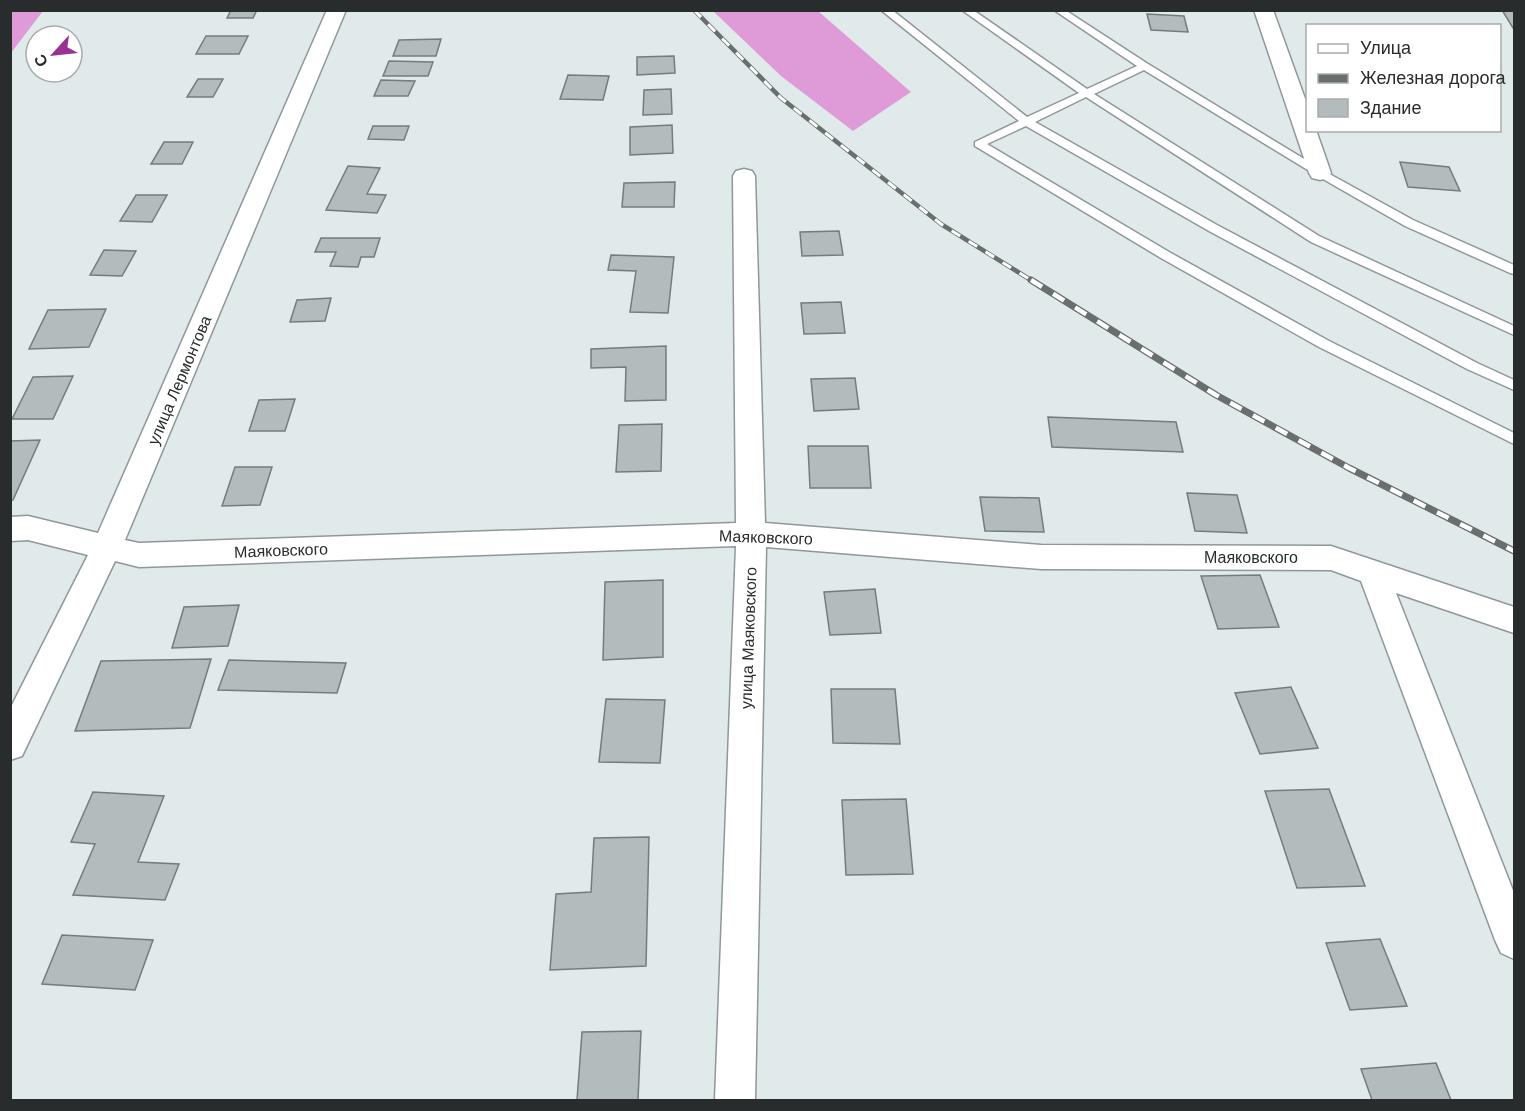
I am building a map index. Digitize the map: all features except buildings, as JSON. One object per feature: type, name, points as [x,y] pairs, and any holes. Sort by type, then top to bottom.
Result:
[{"type":"street","name":"улица Лермонтова","points":[[10,745],[107,547],[337,10]]},
{"type":"street","points":[[1263,10],[1320,173]]},
{"type":"street","name":"улица Маяковского","points":[[735,1101],[751,534],[744,176]]},
{"type":"street","name":"Маяковского","points":[[10,529],[28,528],[140,555],[751,534],[1041,557],[1331,558],[1515,620]]},
{"type":"street","points":[[1373,572],[1515,940]]},
{"type":"lane","points":[[885,10],[1027,122],[1213,228],[1472,366],[1515,385]]},
{"type":"lane","points":[[966,10],[1086,93],[1315,240],[1515,331]]},
{"type":"lane","points":[[1058,10],[1144,66],[1320,173],[1408,223],[1515,270]]},
{"type":"lane","points":[[1144,66],[978,144],[1165,255],[1324,344],[1515,439]]},
{"type":"shaded area","points":[[10,11],[43,11],[33,24],[24,24],[24,36],[11,53]]},
{"type":"shaded area","points":[[713,11],[818,11],[911,92],[853,131],[781,76]]},
{"type":"railway","points":[[694,10],[781,98],[941,224],[1034,282]]},
{"type":"railway","points":[[1031,280],[1216,395],[1349,468],[1514,551]]}]
